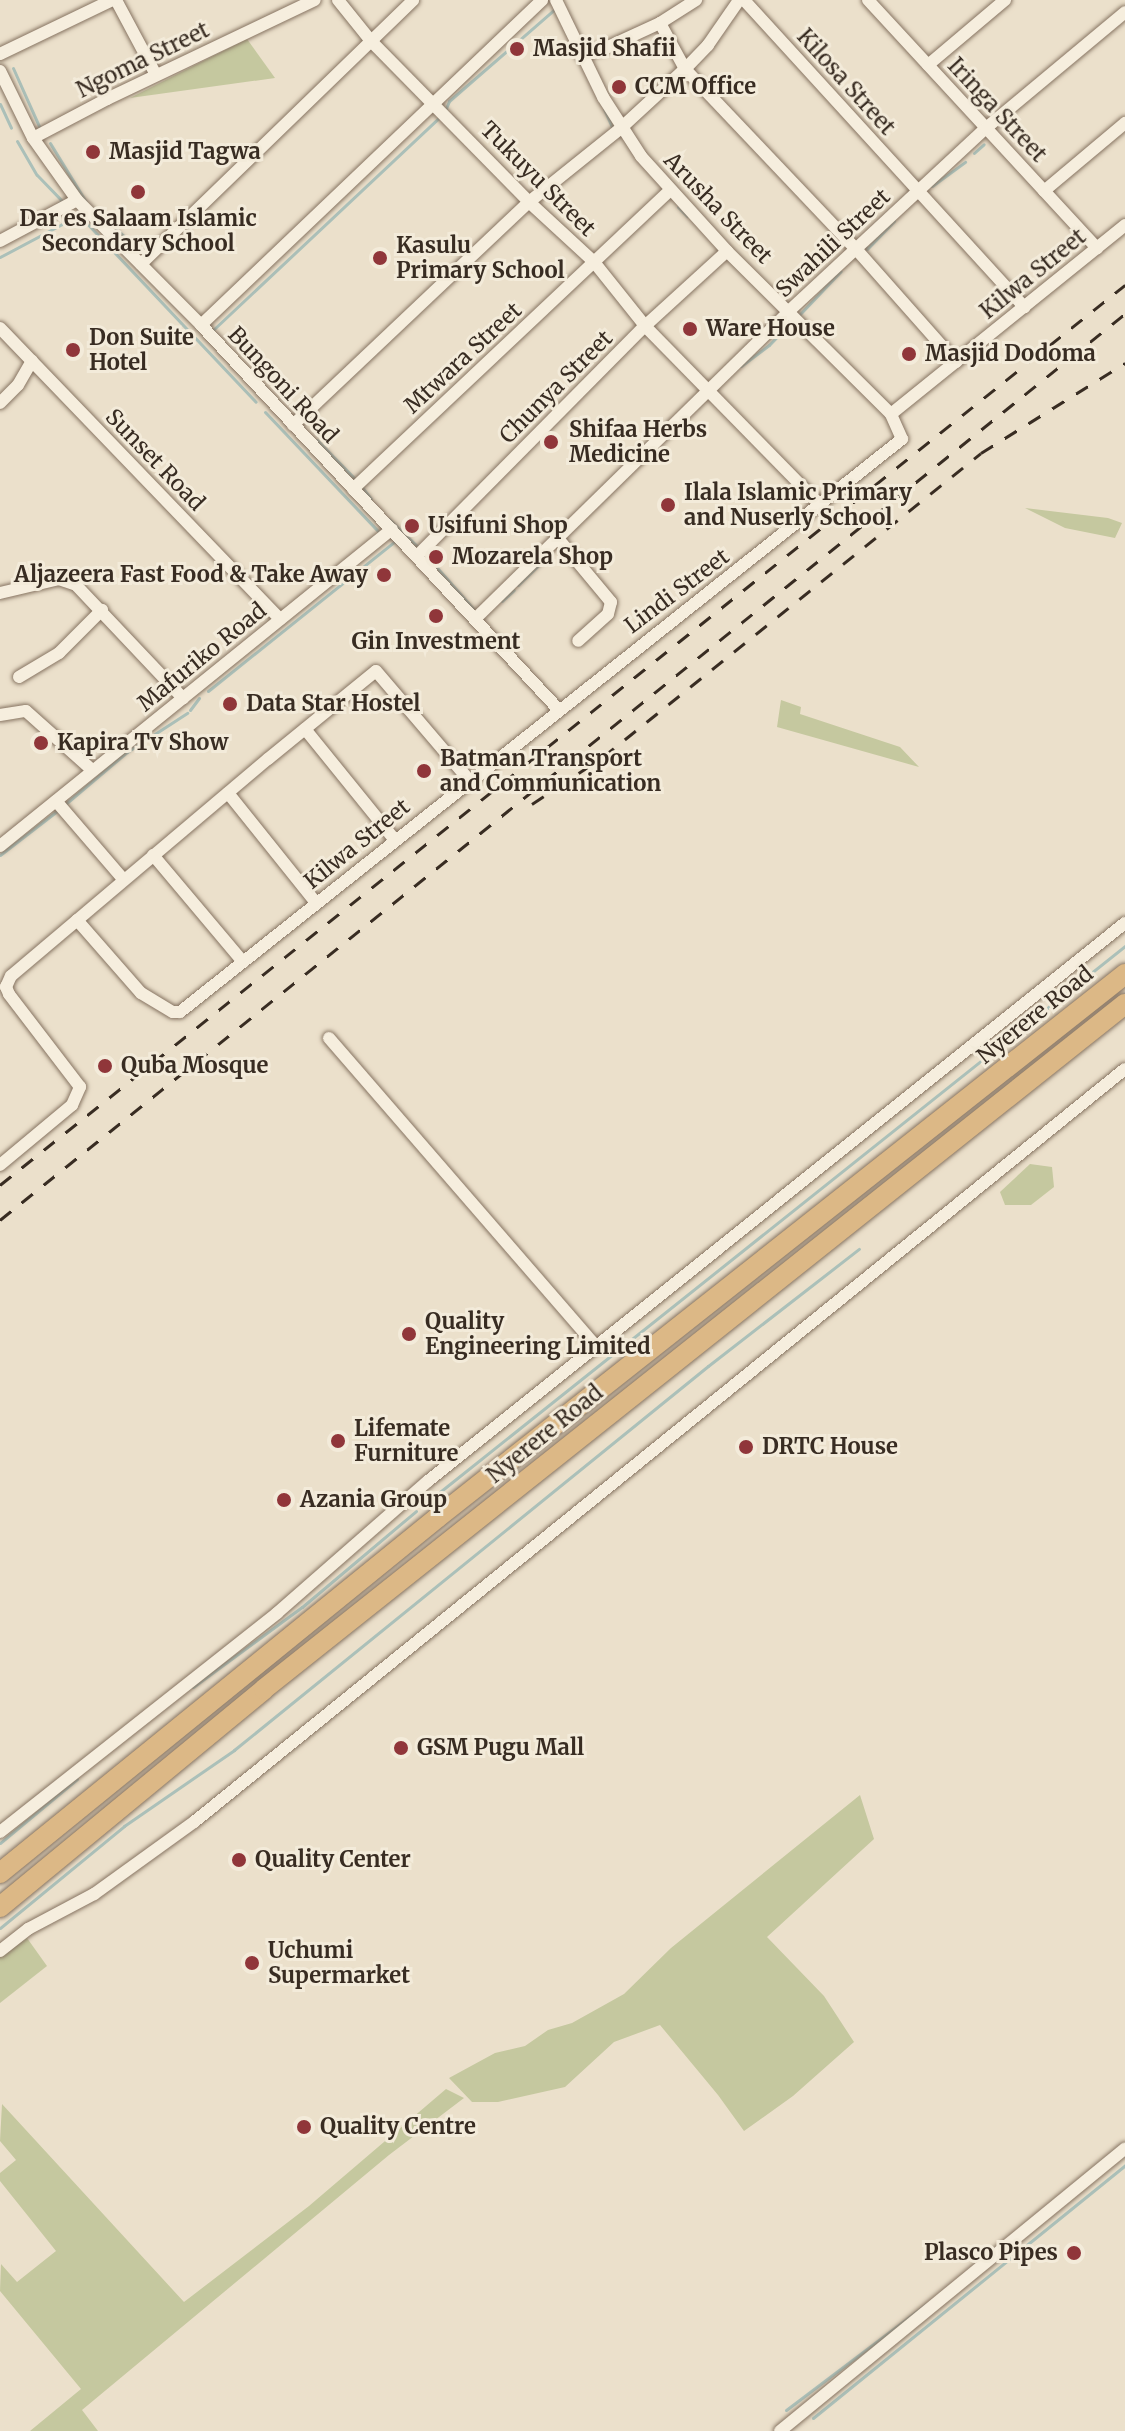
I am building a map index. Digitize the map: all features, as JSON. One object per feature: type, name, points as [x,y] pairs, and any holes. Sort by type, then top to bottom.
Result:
[{"type":"highway","name":"Nyerere Road","points":[[0,1873],[437,1518],[1125,974]]},
{"type":"highway","name":"Nyerere Road","points":[[0,1907],[609,1413],[1125,1004]]},
{"type":"street","points":[[0,54],[114,0],[156,75]]},
{"type":"street","name":"Ngoma Street","points":[[33,138],[156,75],[315,0]]},
{"type":"street","name":"Tukuyu Street","points":[[338,0],[371,41],[529,202],[594,262],[645,326],[821,506]]},
{"type":"street","points":[[141,264],[413,0]]},
{"type":"street","points":[[201,325],[542,0]]},
{"type":"street","name":"Arusha Street","points":[[556,0],[581,55],[621,128],[670,190],[891,414]]},
{"type":"street","points":[[581,55],[608,47],[660,23],[696,0]]},
{"type":"street","points":[[293,425],[529,202],[621,128],[685,69],[708,45],[742,0]]},
{"type":"street","name":"Kilosa Street","points":[[742,0],[1024,307]]},
{"type":"street","name":"Iringa Street","points":[[868,0],[1097,248]]},
{"type":"street","points":[[928,65],[1005,0]]},
{"type":"street","points":[[986,128],[1125,12]]},
{"type":"street","points":[[660,23],[685,69],[856,249],[956,362]]},
{"type":"street","name":"Bungoni Road","points":[[0,71],[33,138],[77,200],[201,325],[559,710]]},
{"type":"street","points":[[1044,191],[1125,123]]},
{"type":"street","name":"Swahili Street","points":[[707,388],[986,128]]},
{"type":"street","name":"Mtwara Street","points":[[353,489],[670,190]]},
{"type":"street","points":[[0,241],[77,200]]},
{"type":"street","name":"Kilwa Street","points":[[891,414],[1125,225]]},
{"type":"street","name":"Chunya Street","points":[[417,556],[645,326],[727,251]]},
{"type":"street","name":"Sunset Road","points":[[0,328],[280,619]]},
{"type":"street","points":[[0,403],[18,385],[32,361]]},
{"type":"street","points":[[476,618],[707,388]]},
{"type":"street","name":"Lindi Street","points":[[559,710],[902,439],[891,414]]},
{"type":"street","name":"Mafuriko Road","points":[[0,846],[392,529]]},
{"type":"street","points":[[556,536],[611,602],[608,614],[578,641]]},
{"type":"street","points":[[0,593],[59,579],[76,585],[183,698]]},
{"type":"street","points":[[19,677],[59,653],[102,610]]},
{"type":"street","points":[[0,1165],[72,1105],[80,1087],[6,987],[11,976],[305,729],[376,671],[469,780]]},
{"type":"street","name":"Kilwa Street","points":[[77,920],[141,993],[173,1012],[180,1012],[559,710]]},
{"type":"street","points":[[0,715],[26,711],[92,770]]},
{"type":"street","points":[[305,729],[395,840]]},
{"type":"street","points":[[228,793],[316,903]]},
{"type":"street","points":[[56,801],[123,879]]},
{"type":"street","points":[[153,855],[243,962]]},
{"type":"street","points":[[0,1832],[277,1613],[428,1481],[1125,923]]},
{"type":"street","points":[[329,1038],[596,1346]]},
{"type":"street","points":[[0,1951],[28,1929],[94,1894],[194,1822],[1125,1069]]},
{"type":"street","points":[[780,2431],[1125,2149]]},
{"type":"green space","points":[[247,39],[275,78],[130,98]]},
{"type":"green space","points":[[1025,508],[1108,518],[1122,523],[1115,538],[1065,528]]},
{"type":"green space","points":[[781,700],[801,707],[800,714],[900,747],[919,767],[777,727]]},
{"type":"green space","points":[[1030,1164],[1052,1167],[1054,1187],[1031,1205],[1005,1205],[1000,1192]]},
{"type":"green space","points":[[860,1795],[874,1839],[767,1937],[824,1996],[854,2042],[793,2096],[744,2131],[660,2025],[614,2042],[565,2087],[498,2102],[472,2102],[449,2078],[495,2053],[525,2046],[548,2030],[572,2023],[624,1994],[671,1948]]},
{"type":"green space","points":[[27,1938],[47,1966],[0,2003],[0,1957]]},
{"type":"green space","points":[[446,2089],[464,2098],[389,2155],[82,2410],[98,2431],[30,2431],[81,2389],[0,2291],[1,2264],[17,2282],[56,2251],[0,2181],[0,2173],[16,2160],[0,2141],[2,2104],[184,2302],[309,2206]]},
{"type":"waterway","points":[[444,113],[449,101],[555,9]]},
{"type":"waterway","points":[[13,68],[39,126]]},
{"type":"waterway","points":[[0,104],[11,128]]},
{"type":"waterway","points":[[604,109],[612,127]]},
{"type":"waterway","points":[[1001,125],[1010,115]]},
{"type":"waterway","points":[[214,329],[439,118]]},
{"type":"waterway","points":[[17,141],[37,175],[62,201],[58,204]]},
{"type":"waterway","points":[[50,143],[86,202]]},
{"type":"waterway","points":[[974,153],[984,144]]},
{"type":"waterway","points":[[932,186],[965,162]]},
{"type":"waterway","points":[[678,207],[687,216]]},
{"type":"waterway","points":[[0,257],[79,215],[256,402]]},
{"type":"waterway","points":[[103,218],[140,250]]},
{"type":"waterway","points":[[865,245],[867,249],[894,221]]},
{"type":"waterway","points":[[800,314],[841,271]]},
{"type":"waterway","points":[[741,366],[769,345],[792,321]]},
{"type":"waterway","points":[[265,412],[380,533]]},
{"type":"waterway","points":[[317,440],[356,480]]},
{"type":"waterway","points":[[361,486],[371,499]]},
{"type":"waterway","points":[[389,519],[418,547]]},
{"type":"waterway","points":[[208,691],[395,541]]},
{"type":"waterway","points":[[518,585],[552,552]]},
{"type":"waterway","points":[[424,553],[477,613]]},
{"type":"waterway","points":[[502,601],[514,590]]},
{"type":"waterway","points":[[190,710],[199,698]]},
{"type":"waterway","points":[[63,806],[127,752],[187,713]]},
{"type":"waterway","points":[[0,855],[57,811]]},
{"type":"waterway","points":[[436,1495],[1125,946]]},
{"type":"waterway","points":[[0,1928],[124,1826],[234,1750],[708,1366],[859,1249]]},
{"type":"waterway","points":[[193,1687],[302,1607],[416,1511]]},
{"type":"waterway","points":[[0,1843],[77,1779]]},
{"type":"waterway","points":[[813,2418],[1125,2165]]},
{"type":"waterway","points":[[786,2410],[926,2304]]},
{"type":"railway","points":[[0,1185],[1125,285]]},
{"type":"railway","points":[[0,1220],[1125,314]]},
{"type":"railway","points":[[532,804],[603,757],[981,453],[1125,363]]},
{"type":"place","name":"Masjid Shafii","points":[[517,49]]},
{"type":"place","name":"CCM Office","points":[[619,87]]},
{"type":"place","name":"Masjid Tagwa","points":[[93,152]]},
{"type":"place","name":"Dar es Salaam Islamic Secondary School","points":[[138,192]]},
{"type":"place","name":"Kasulu Primary School","points":[[380,258]]},
{"type":"place","name":"Ware House","points":[[690,329]]},
{"type":"place","name":"Don Suite Hotel","points":[[73,350]]},
{"type":"place","name":"Masjid Dodoma","points":[[909,354]]},
{"type":"place","name":"Shifaa Herbs Medicine","points":[[551,442]]},
{"type":"place","name":"Ilala Islamic Primary and Nuserly School","points":[[668,505]]},
{"type":"place","name":"Usifuni Shop","points":[[412,526]]},
{"type":"place","name":"Mozarela Shop","points":[[436,557]]},
{"type":"place","name":"Aljazeera Fast Food & Take Away","points":[[384,575]]},
{"type":"place","name":"Gin Investment","points":[[436,616]]},
{"type":"place","name":"Data Star Hostel","points":[[230,704]]},
{"type":"place","name":"Kapira Tv Show","points":[[41,743]]},
{"type":"place","name":"Batman Transport and Communication","points":[[424,771]]},
{"type":"place","name":"Quba Mosque","points":[[105,1066]]},
{"type":"place","name":"Quality Engineering Limited","points":[[409,1334]]},
{"type":"place","name":"Lifemate Furniture","points":[[338,1441]]},
{"type":"place","name":"DRTC House","points":[[746,1447]]},
{"type":"place","name":"Azania Group","points":[[284,1500]]},
{"type":"place","name":"GSM Pugu Mall","points":[[401,1748]]},
{"type":"place","name":"Quality Center","points":[[239,1860]]},
{"type":"place","name":"Uchumi Supermarket","points":[[252,1963]]},
{"type":"place","name":"Quality Centre","points":[[304,2127]]},
{"type":"place","name":"Plasco Pipes","points":[[1074,2253]]}]
